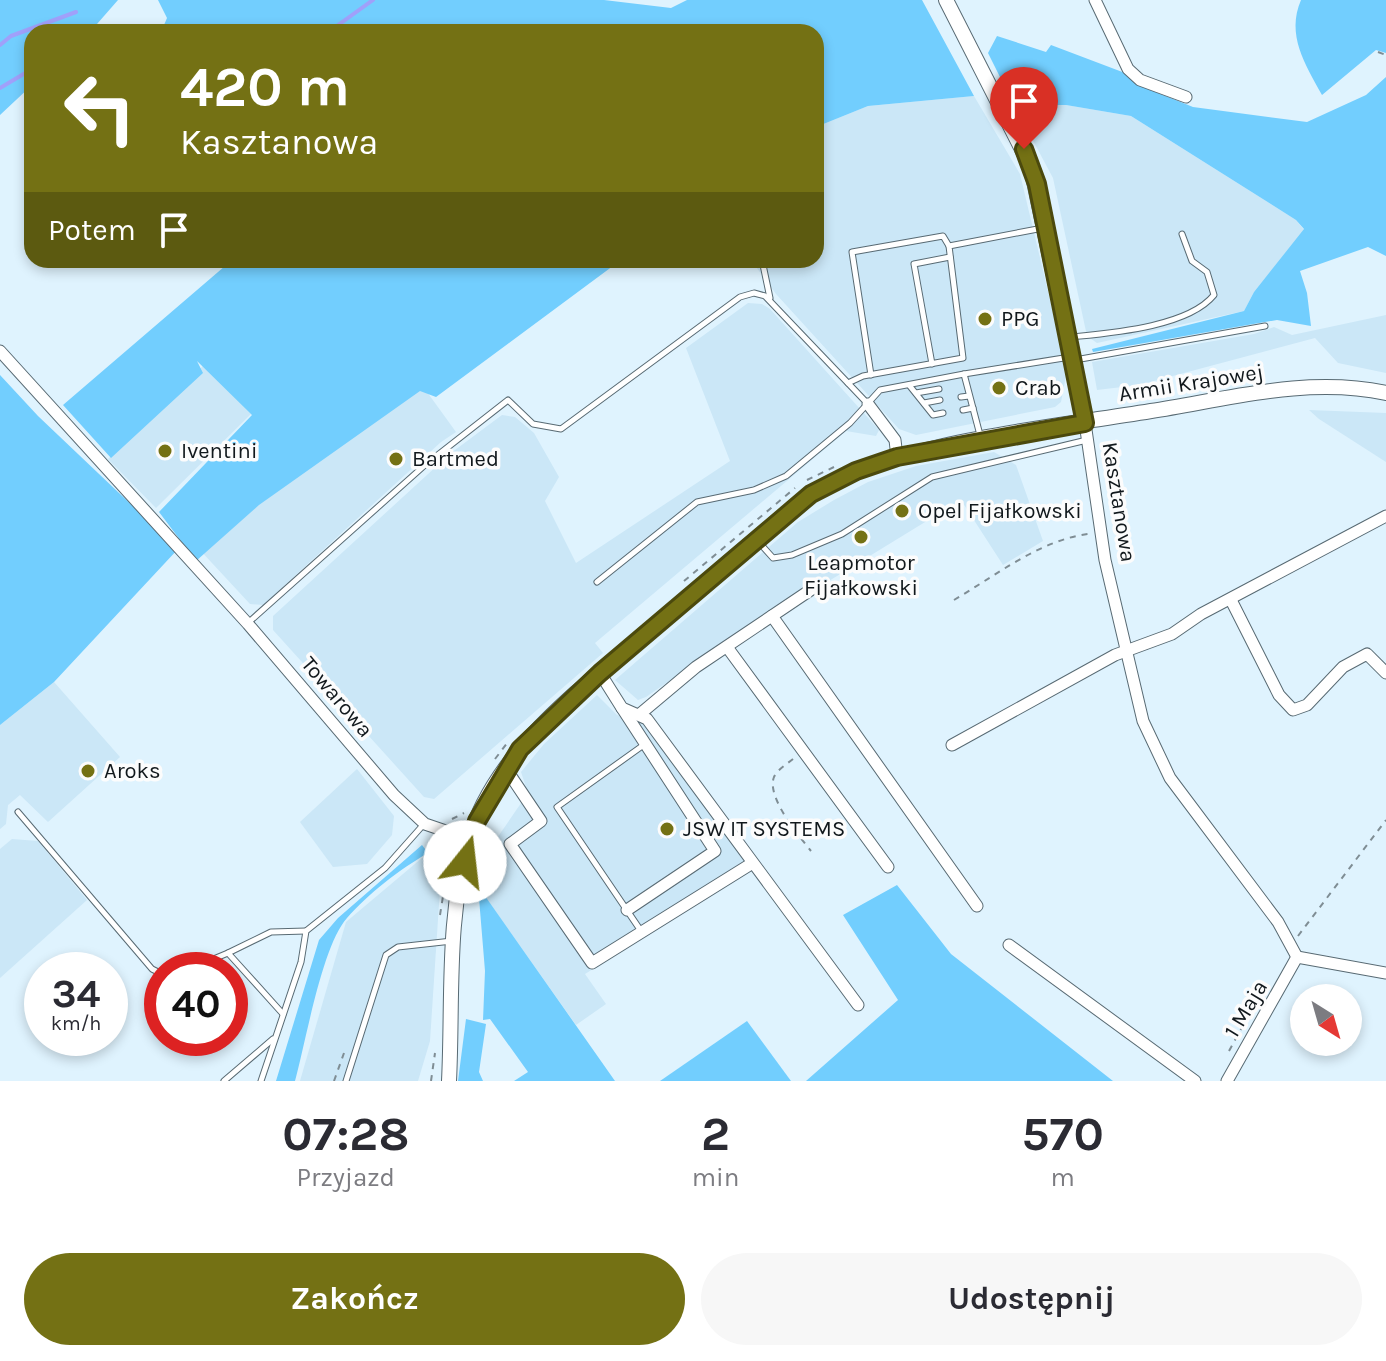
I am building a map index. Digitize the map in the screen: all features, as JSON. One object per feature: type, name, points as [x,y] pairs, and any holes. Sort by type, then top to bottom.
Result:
[{"type":"street","name":"Kasztanowa","points":[[946,0],[1024,149],[1037,184],[1074,358],[1095,509],[1143,721],[1170,778],[1292,943],[1297,957]]},
{"type":"street","points":[[1095,0],[1128,69],[1140,80],[1186,97]]},
{"type":"street","name":"Towarowa","points":[[0,351],[248,624],[394,795],[425,824],[469,839]]},
{"type":"street","name":"Armii Krajowej","points":[[449,1081],[453,941],[469,839],[506,769],[548,720],[600,673],[811,494],[856,471],[897,457],[981,440],[1304,388],[1354,387],[1386,393]]},
{"type":"street","points":[[868,404],[895,440],[897,457]]},
{"type":"street","points":[[952,745],[1125,651],[1172,634],[1201,614],[1386,516]]},
{"type":"street","points":[[640,714],[667,689],[815,587]]},
{"type":"street","points":[[1231,600],[1279,695],[1293,710],[1307,705],[1343,667],[1367,654],[1386,673]]},
{"type":"street","points":[[772,616],[977,906]]},
{"type":"street","points":[[727,647],[888,867]]},
{"type":"street","points":[[600,673],[715,851],[627,910]]},
{"type":"street","points":[[622,708],[647,719],[858,1005]]},
{"type":"street","points":[[506,769],[541,821],[510,844],[592,963],[751,864]]},
{"type":"street","points":[[1009,945],[1195,1081]]},
{"type":"street","points":[[1297,957],[1386,973]]},
{"type":"street","name":"1 Maja","points":[[1227,1081],[1297,957]]},
{"type":"lane","points":[[949,246],[1046,227]]},
{"type":"lane","points":[[1070,337],[1151,324],[1204,307],[1214,295],[1207,272],[1192,261],[1182,234]]},
{"type":"lane","points":[[848,383],[871,375],[963,358],[951,257],[943,236],[852,252],[871,375]]},
{"type":"lane","points":[[932,364],[914,264],[951,257]]},
{"type":"lane","points":[[764,268],[770,302]]},
{"type":"lane","points":[[248,624],[425,465],[508,400],[533,424],[561,429],[740,297],[754,293],[770,302],[868,404]]},
{"type":"lane","points":[[597,582],[697,502],[754,490],[786,476],[850,423],[880,390],[1265,326]]},
{"type":"lane","points":[[964,374],[981,440]]},
{"type":"lane","points":[[959,386],[967,384]]},
{"type":"lane","points":[[909,385],[933,415],[943,413]]},
{"type":"lane","points":[[916,393],[939,389]]},
{"type":"lane","points":[[961,397],[969,396]]},
{"type":"lane","points":[[924,403],[940,400]]},
{"type":"lane","points":[[963,410],[973,408]]},
{"type":"lane","points":[[756,538],[773,558],[792,555],[842,534],[932,477],[1087,440]]},
{"type":"lane","points":[[642,932],[557,807],[645,743]]},
{"type":"lane","points":[[18,812],[144,960]]},
{"type":"lane","points":[[230,952],[271,932],[306,931],[385,868],[425,824]]},
{"type":"lane","points":[[261,1081],[301,962],[306,931]]},
{"type":"lane","points":[[346,1081],[386,955],[398,947],[453,941]]},
{"type":"lane","points":[[248,975],[283,1014]]},
{"type":"lane","points":[[224,1081],[274,1039]]},
{"type":"path","points":[[1378,52],[1386,55]]},
{"type":"path","points":[[954,600],[1068,536],[1089,534],[1089,523]]},
{"type":"path","points":[[804,751],[775,774],[773,782],[783,813],[811,851]]},
{"type":"path","points":[[1292,943],[1386,820]]},
{"type":"path","points":[[334,1081],[344,1053]]},
{"type":"shaded area","points":[[0,0],[118,0],[97,24],[24,24],[24,92],[0,115]]},
{"type":"shaded area","points":[[158,0],[604,0],[671,8],[687,0],[922,0],[974,96],[868,106],[824,124],[824,24],[164,24],[167,18]]},
{"type":"shaded area","points":[[1301,0],[1386,0],[1386,53],[1376,50],[1322,95],[1304,61],[1297,37],[1297,13]]},
{"type":"shaded area","points":[[997,36],[1046,52],[1051,45],[1125,73],[1136,84],[1193,107],[1307,122],[1366,95],[1386,77],[1386,256],[1368,247],[1300,271],[1307,293],[1311,326],[1277,320],[1093,352],[1092,349],[1244,311],[1254,292],[1304,229],[1296,220],[1131,116],[1066,105],[1014,105],[988,53]]},
{"type":"shaded area","points":[[974,96],[1020,174],[1067,371],[1061,402],[1055,407],[916,435],[899,429],[776,294],[757,268],[824,268],[824,124],[868,106]]},
{"type":"shaded area","points":[[1014,105],[1066,105],[1131,116],[1296,220],[1304,230],[1254,292],[1244,311],[1097,343],[1087,336],[1053,178]]},
{"type":"shaded area","points":[[223,268],[610,268],[436,397],[420,391],[259,505],[196,561],[159,512],[252,415],[197,361],[203,373],[111,458],[63,405]]},
{"type":"shaded area","points":[[748,303],[762,304],[770,309],[879,430],[876,436],[846,431],[595,643],[603,653],[434,799],[424,797],[273,630],[273,616],[451,453],[502,415],[515,417],[534,433],[559,477],[545,501],[576,563],[730,461],[686,348]]},
{"type":"shaded area","points":[[1386,315],[1386,373],[1338,363],[1315,338],[1139,385],[1097,390],[1092,362],[1254,334],[1274,327],[1292,335]]},
{"type":"shaded area","points":[[204,365],[251,414],[156,508],[108,459]]},
{"type":"shaded area","points":[[0,375],[38,416],[178,549],[54,682],[0,725]]},
{"type":"shaded area","points":[[422,385],[456,432],[441,442],[263,605],[250,604],[199,549]]},
{"type":"shaded area","points":[[1309,410],[1386,413],[1386,462],[1319,419]]},
{"type":"shaded area","points":[[994,452],[1016,465],[1043,541],[1003,565],[961,500],[692,665],[646,697],[638,700],[615,680],[798,522],[834,500],[868,482],[916,466]]},
{"type":"shaded area","points":[[54,682],[120,757],[48,822],[20,795],[8,805],[6,824],[0,829],[0,725]]},
{"type":"shaded area","points":[[597,695],[617,715],[634,719],[646,716],[751,865],[729,884],[585,974],[606,1004],[576,1025],[474,881],[489,858],[499,853],[502,843],[495,841],[528,793],[521,772],[544,744]]},
{"type":"shaded area","points":[[357,769],[394,816],[392,835],[367,864],[333,867],[300,822]]},
{"type":"shaded area","points":[[12,839],[38,841],[87,900],[29,952],[24,952],[24,956],[0,978],[0,849]]},
{"type":"shaded area","points":[[422,845],[428,853],[374,891],[338,931],[322,971],[295,1081],[276,1081],[319,940],[338,918]]},
{"type":"shaded area","points":[[422,858],[432,861],[437,867],[440,889],[430,1041],[418,1081],[300,1081],[346,922]]},
{"type":"shaded area","points":[[897,885],[951,954],[1113,1081],[806,1081],[898,1000],[843,915]]},
{"type":"shaded area","points":[[478,886],[615,1081],[514,1081],[528,1072],[490,1019],[483,1020],[485,971]]},
{"type":"shaded area","points":[[466,1019],[486,1024],[479,1072],[483,1081],[458,1081]]},
{"type":"shaded area","points":[[747,1021],[791,1081],[660,1081]]},
{"type":"waterway","points":[[340,24],[373,0]]},
{"type":"waterway","points":[[44,24],[76,12]]},
{"type":"waterway","points":[[0,45],[24,31]]},
{"type":"waterway","points":[[0,88],[24,74]]},
{"type":"place","name":"PPG","points":[[985,319]]},
{"type":"place","name":"Crab","points":[[999,388]]},
{"type":"place","name":"Iventini","points":[[165,451]]},
{"type":"place","name":"Bartmed","points":[[396,459]]},
{"type":"place","name":"Opel Fijałkowski","points":[[902,511]]},
{"type":"place","name":"Leapmotor Fijałkowski","points":[[861,537]]},
{"type":"place","name":"Aroks","points":[[88,771]]},
{"type":"place","name":"JSW IT SYSTEMS","points":[[667,829]]},
{"type":"route","points":[[465,862],[469,839],[477,821],[520,749],[600,673],[811,494],[856,471],[897,457],[943,446],[1085,423],[1037,184],[1024,149]]}]
